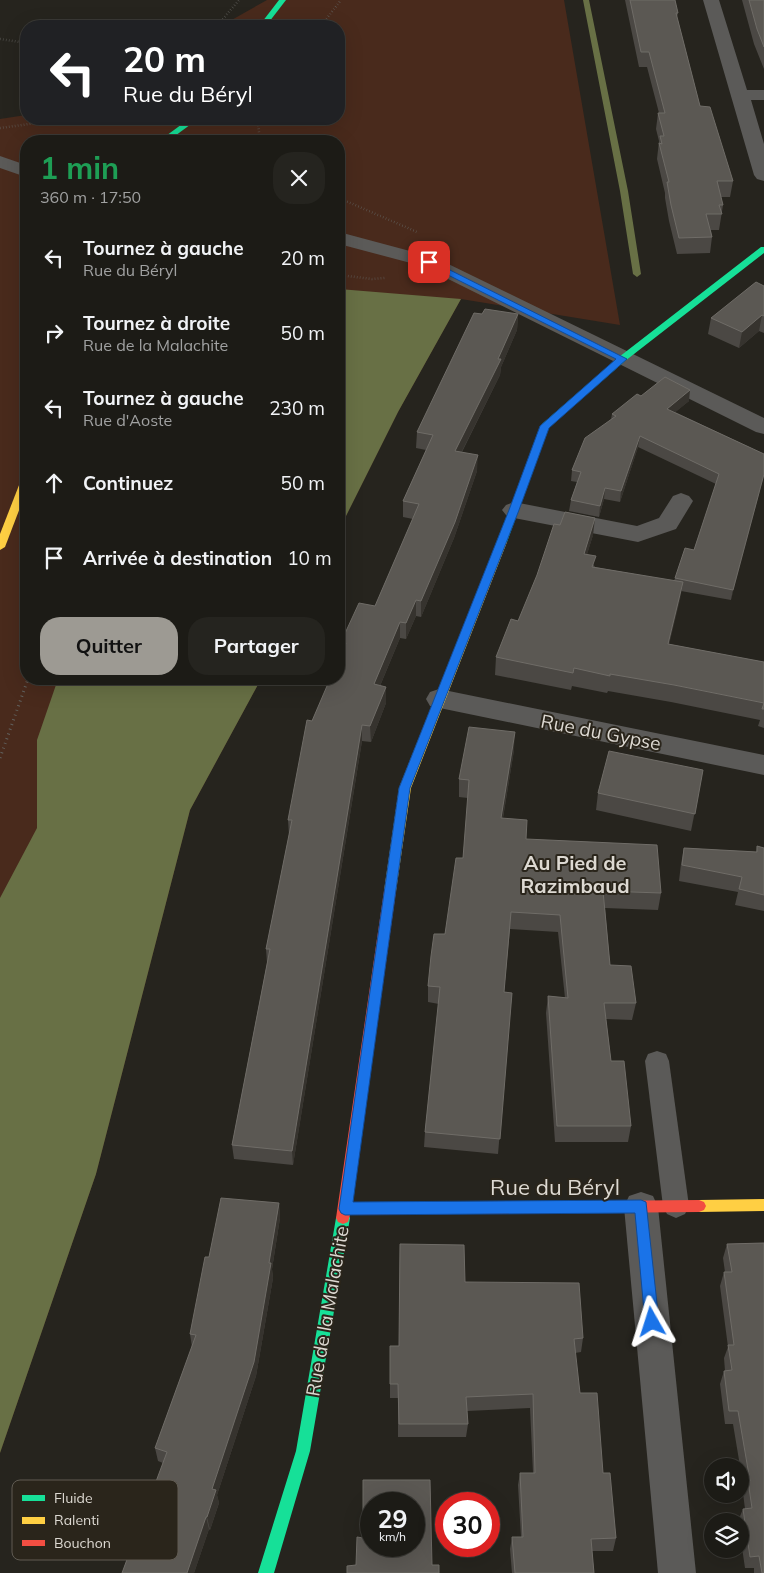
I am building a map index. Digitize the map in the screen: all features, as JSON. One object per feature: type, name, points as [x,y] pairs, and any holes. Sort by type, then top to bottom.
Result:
[{"type":"street","points":[[267,20],[283,0]]},
{"type":"street","points":[[711,0],[764,176]]},
{"type":"street","points":[[741,95],[764,95]]},
{"type":"street","points":[[172,135],[187,125]]},
{"type":"street","points":[[196,125],[196,134]]},
{"type":"street","points":[[0,162],[20,169]]},
{"type":"street","points":[[345,240],[429,262],[622,359],[764,427]]},
{"type":"street","name":"Rue de la Malachite","points":[[266,1573],[303,1451],[345,1209],[405,788],[545,426],[622,359],[764,249]]},
{"type":"street","points":[[0,548],[20,496]]},
{"type":"street","points":[[514,510],[638,534],[668,523],[681,501]]},
{"type":"street","name":"Rue du Gypse","points":[[439,699],[764,765]]},
{"type":"street","name":"Rue du Béryl","points":[[345,1209],[764,1205]]},
{"type":"street","points":[[641,1206],[676,1573]]},
{"type":"lane","points":[[657,1061],[676,1206]]},
{"type":"path","points":[[222,20],[238,0]]},
{"type":"path","points":[[326,20],[341,0]]},
{"type":"path","points":[[0,38],[20,42]]},
{"type":"path","points":[[0,128],[22,125]]},
{"type":"path","points":[[0,758],[26,685]]},
{"type":"shaded area","points":[[267,0],[564,0],[620,325],[461,299],[398,412],[345,518],[345,135],[20,135],[20,685],[258,685],[190,810],[96,1174],[0,1453],[0,119],[20,116],[20,125],[345,125],[345,20],[232,20]]},
{"type":"shaded area","points":[[345,289],[461,299],[398,412],[345,518]]},
{"type":"shaded area","points":[[56,685],[258,685],[190,810],[96,1174],[0,1453],[0,898],[37,828],[37,740]]},
{"type":"building","points":[[630,0],[675,0],[678,13],[676,13],[700,106],[710,107],[733,181],[717,181],[723,205],[719,205],[722,214],[706,214],[712,237],[679,238],[671,205],[667,182],[669,182],[659,143],[662,144],[660,136],[664,136],[658,113],[665,113],[649,52],[641,52]]},
{"type":"building","points":[[749,0],[764,0],[764,47],[757,29]]},
{"type":"building","points":[[756,282],[764,286],[764,316],[762,315],[742,332],[711,318]]},
{"type":"building","points":[[485,309],[518,314],[498,359],[501,359],[455,451],[478,455],[455,522],[421,601],[416,600],[406,623],[400,622],[374,684],[386,687],[370,726],[362,725],[292,1151],[232,1145],[270,949],[266,949],[292,820],[288,820],[307,720],[312,721],[327,685],[345,685],[345,633],[359,603],[375,606],[419,504],[403,501],[433,435],[417,432],[474,313],[482,314]]},
{"type":"building","points":[[665,377],[690,390],[667,409],[764,454],[764,474],[733,590],[675,578],[685,548],[694,550],[719,474],[640,436],[621,491],[605,488],[600,506],[571,500],[581,472],[572,470],[585,438],[616,416],[612,414],[637,394],[641,396]]},
{"type":"building","points":[[565,512],[595,518],[584,554],[596,556],[592,567],[683,582],[668,644],[764,662],[764,703],[574,668],[573,673],[496,657],[511,619],[518,621],[537,575],[554,524],[560,525]]},
{"type":"building","points":[[469,727],[515,732],[501,818],[527,820],[526,839],[657,845],[661,893],[603,891],[610,965],[631,966],[636,1003],[604,1003],[611,1061],[624,1061],[631,1126],[557,1126],[548,996],[568,998],[560,915],[511,912],[504,992],[512,993],[500,1139],[425,1132],[440,987],[428,986],[431,956],[434,934],[445,934],[456,858],[463,858],[469,780],[459,779]]},
{"type":"building","points":[[609,751],[703,770],[695,814],[598,793]]},
{"type":"building","points":[[757,846],[764,848],[764,895],[739,889],[742,877],[682,865],[684,848],[757,852]]},
{"type":"building","points":[[221,1198],[279,1203],[254,1362],[212,1489],[216,1490],[187,1573],[122,1573],[127,1560],[178,1560],[178,1480],[157,1480],[167,1452],[155,1448],[196,1335],[190,1334],[205,1257],[209,1257]]},
{"type":"building","points":[[764,1243],[764,1573],[762,1573],[759,1556],[750,1557],[749,1513],[744,1513],[743,1509],[752,1508],[749,1488],[749,1458],[746,1458],[738,1411],[729,1411],[724,1371],[732,1370],[728,1345],[734,1345],[724,1272],[732,1272],[727,1244]]},
{"type":"building","points":[[400,1244],[464,1245],[465,1282],[579,1283],[583,1338],[574,1339],[580,1393],[597,1393],[603,1473],[610,1473],[616,1538],[591,1539],[594,1573],[515,1573],[512,1537],[523,1537],[520,1473],[535,1473],[533,1394],[466,1397],[468,1424],[399,1424],[398,1384],[390,1384],[390,1346],[399,1346]]},
{"type":"building","points":[[363,1480],[430,1480],[432,1565],[439,1565],[439,1573],[347,1573],[347,1566],[356,1565],[357,1537],[360,1538],[360,1557],[425,1557],[425,1492],[363,1492]]},
{"type":"waterway","points":[[586,0],[624,191],[637,274]]},
{"type":"traffic: fast","points":[[267,20],[283,0]]},
{"type":"traffic: fast","points":[[171,135],[186,125]]},
{"type":"traffic: fast","points":[[502,542],[545,426],[622,359],[764,249]]},
{"type":"traffic: fast","points":[[266,1573],[303,1451],[343,1218]]},
{"type":"traffic: slow","points":[[0,547],[20,495]]},
{"type":"traffic: slow","points":[[390,891],[405,788],[502,542]]},
{"type":"traffic: slow","points":[[699,1206],[764,1205]]},
{"type":"traffic: jam","points":[[343,1218],[390,891]]},
{"type":"traffic: jam","points":[[345,1209],[699,1206]]},
{"type":"district","name":"Au Pied de Razimbaud","points":[[575,874]]},
{"type":"route","points":[[429,262],[622,359],[545,426],[405,788],[345,1209],[641,1206],[652,1322]]}]
